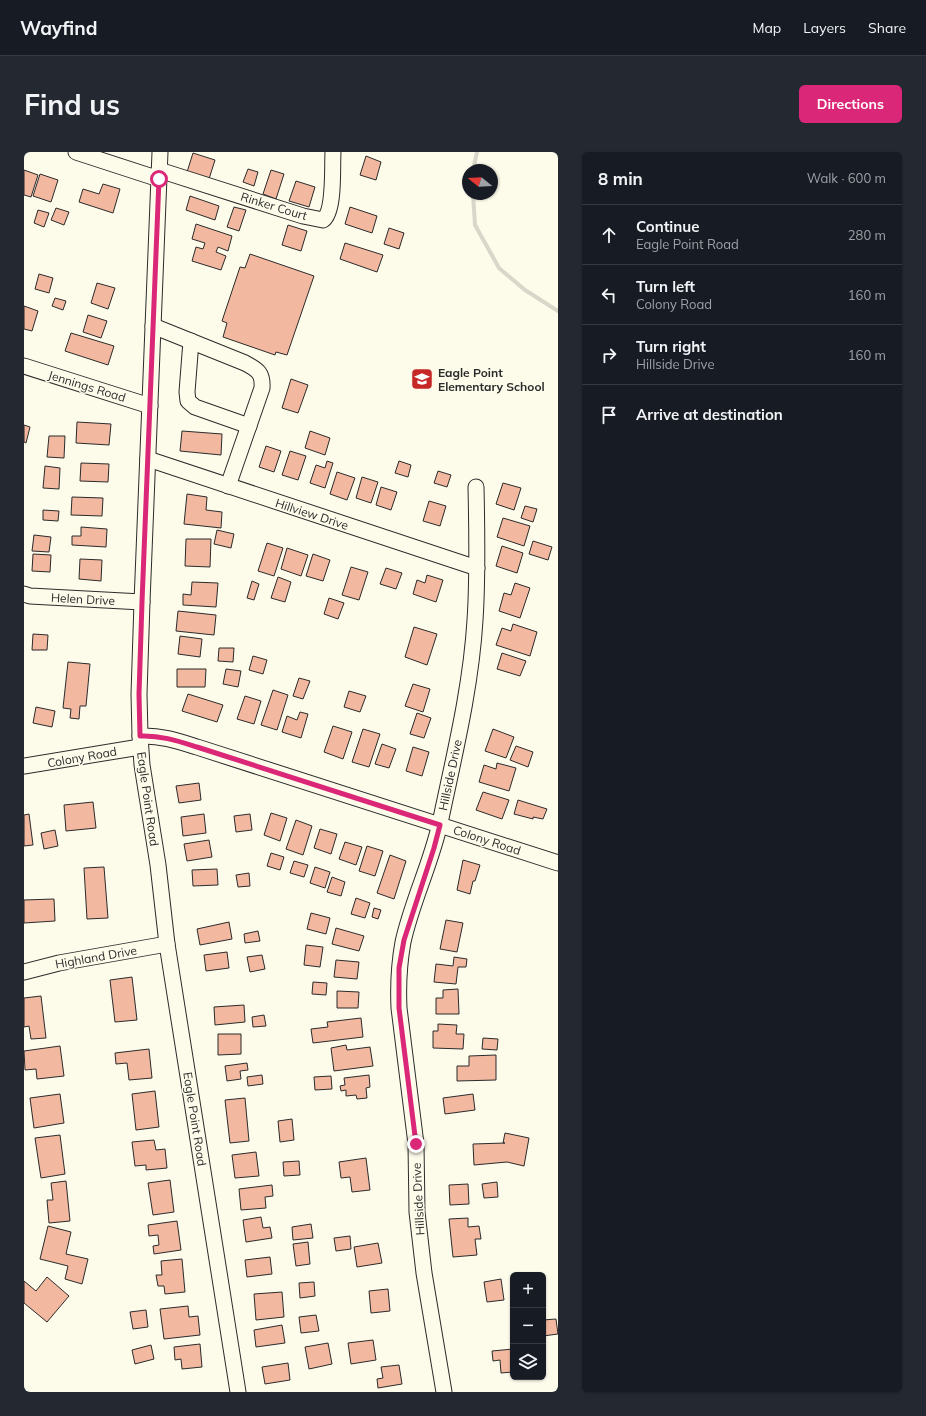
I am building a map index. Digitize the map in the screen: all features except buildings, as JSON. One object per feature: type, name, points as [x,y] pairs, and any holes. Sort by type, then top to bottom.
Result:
[{"type":"street","points":[[76,152],[159,175]]},
{"type":"street","name":"Eagle Point Road","points":[[160,152],[142,602],[139,694],[140,742],[168,944],[238,1392]]},
{"type":"street","name":"Rinker Court","points":[[159,175],[303,216],[323,220],[326,217],[330,207],[332,152]]},
{"type":"street","points":[[153,326],[245,363],[256,369],[262,379],[262,388],[228,486]]},
{"type":"street","points":[[191,341],[187,392],[188,401],[195,407],[249,426]]},
{"type":"street","name":"Jennings Road","points":[[24,366],[150,406]]},
{"type":"street","name":"Hillview Drive","points":[[148,459],[477,568]]},
{"type":"street","name":"Hillside Drive","points":[[444,1392],[424,1273],[417,1212],[416,1144],[399,1008],[398,988],[399,968],[404,940],[440,825],[463,712],[471,661],[475,620],[477,568],[476,487]]},
{"type":"street","name":"Helen Drive","points":[[24,594],[30,596],[142,602]]},
{"type":"street","name":"Colony Road","points":[[24,766],[140,742],[148,736],[168,738],[558,863]]},
{"type":"street","name":"Highland Drive","points":[[24,972],[58,963],[168,944]]},
{"type":"waterway","points":[[474,164],[477,152]]},
{"type":"waterway","points":[[473,200],[475,225],[499,268],[525,290],[558,311]]},
{"type":"place","name":"Eagle Point Elementary School","points":[[422,379]]},
{"type":"route","points":[[159,179],[142,602],[139,694],[140,736],[168,738],[440,825],[404,940],[399,968],[399,1008],[416,1144]]}]
